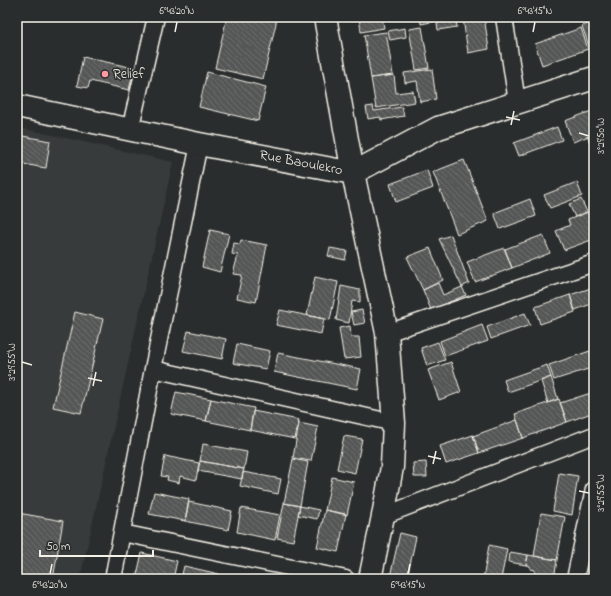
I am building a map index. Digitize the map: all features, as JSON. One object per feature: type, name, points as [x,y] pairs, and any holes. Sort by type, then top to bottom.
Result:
[{"type":"street","points":[[130,130],[156,17]]},
{"type":"street","points":[[325,17],[353,173],[387,333],[394,423],[392,467],[370,579]]},
{"type":"street","points":[[504,17],[517,102]]},
{"type":"street","name":"Rue Baoulekro","points":[[17,106],[199,144],[353,173],[438,128],[594,78]]},
{"type":"street","points":[[112,579],[199,144]]},
{"type":"street","points":[[387,333],[594,263]]},
{"type":"street","points":[[154,369],[394,423]]},
{"type":"street","points":[[383,516],[594,435]]},
{"type":"street","points":[[575,579],[594,489]]},
{"type":"street","points":[[122,533],[346,579]]},
{"type":"shaded area","points":[[17,127],[173,162],[80,579],[17,579]]},
{"type":"building","points":[[227,17],[269,17],[277,19],[263,79],[215,68]]},
{"type":"building","points":[[359,17],[382,17],[384,28],[361,32]]},
{"type":"building","points":[[420,17],[440,17],[441,20],[421,24]]},
{"type":"building","points":[[484,17],[489,49],[468,53],[463,18]]},
{"type":"building","points":[[456,20],[457,27],[438,30],[437,23]]},
{"type":"building","points":[[594,22],[594,44],[589,46],[582,26]]},
{"type":"building","points":[[422,27],[429,68],[416,70],[409,29]]},
{"type":"building","points":[[405,28],[406,37],[390,40],[388,31]]},
{"type":"building","points":[[581,28],[588,49],[542,65],[535,44]]},
{"type":"building","points":[[386,32],[393,75],[371,78],[364,35]]},
{"type":"building","points":[[83,57],[134,68],[129,90],[90,81],[88,88],[77,86]]},
{"type":"building","points":[[432,69],[436,99],[420,102],[417,81],[405,83],[404,73]]},
{"type":"building","points":[[207,72],[266,87],[258,121],[199,107]]},
{"type":"building","points":[[394,75],[396,93],[413,91],[415,102],[376,108],[371,78]]},
{"type":"building","points":[[373,106],[374,111],[402,107],[404,116],[381,120],[380,117],[368,119],[366,107]]},
{"type":"building","points":[[594,110],[594,134],[573,142],[565,121]]},
{"type":"building","points":[[557,127],[562,140],[519,156],[514,143]]},
{"type":"building","points":[[17,135],[50,141],[46,168],[17,163]]},
{"type":"building","points":[[594,136],[594,153],[588,138]]},
{"type":"building","points":[[464,160],[488,221],[457,234],[433,172]]},
{"type":"building","points":[[427,170],[433,188],[396,202],[390,184]]},
{"type":"building","points":[[577,182],[582,196],[550,208],[544,195]]},
{"type":"building","points":[[530,199],[536,216],[500,229],[494,213]]},
{"type":"building","points":[[581,199],[587,212],[575,217],[569,204]]},
{"type":"building","points":[[588,212],[594,228],[594,239],[564,250],[556,231],[570,225],[568,220]]},
{"type":"building","points":[[594,217],[594,228],[590,218]]},
{"type":"building","points":[[210,230],[229,234],[220,272],[202,267]]},
{"type":"building","points":[[451,235],[469,283],[462,287],[439,239]]},
{"type":"building","points":[[543,235],[550,253],[512,268],[505,249]]},
{"type":"building","points":[[241,240],[267,245],[256,302],[237,298],[242,275],[233,274],[238,255],[232,254],[234,243],[240,244]]},
{"type":"building","points":[[330,248],[347,251],[345,260],[328,256]]},
{"type":"building","points":[[430,248],[443,280],[423,290],[407,257]]},
{"type":"building","points":[[504,248],[512,268],[475,282],[467,262]]},
{"type":"building","points":[[315,277],[338,282],[330,320],[307,315]]},
{"type":"building","points":[[438,283],[443,295],[462,287],[466,295],[431,310],[423,290]]},
{"type":"building","points":[[341,286],[360,290],[360,302],[352,301],[349,323],[336,320]]},
{"type":"building","points":[[594,287],[594,303],[575,310],[570,295]]},
{"type":"building","points":[[570,295],[575,312],[540,324],[535,307]]},
{"type":"building","points":[[280,310],[324,319],[321,334],[276,325]]},
{"type":"building","points":[[362,310],[365,323],[354,325],[351,312]]},
{"type":"building","points":[[75,312],[103,319],[81,413],[53,407]]},
{"type":"building","points":[[525,313],[530,325],[491,339],[487,327]]},
{"type":"building","points":[[482,325],[488,341],[445,356],[440,341]]},
{"type":"building","points":[[350,326],[351,337],[359,337],[361,357],[344,359],[339,328]]},
{"type":"building","points":[[188,331],[226,339],[222,359],[183,351]]},
{"type":"building","points":[[438,342],[445,360],[427,366],[421,348]]},
{"type":"building","points":[[237,344],[270,351],[266,369],[233,363]]},
{"type":"building","points":[[590,351],[594,362],[594,367],[554,380],[549,365]]},
{"type":"building","points":[[278,353],[361,369],[357,389],[274,372]]},
{"type":"building","points":[[451,362],[461,392],[439,400],[428,370]]},
{"type":"building","points":[[547,365],[551,377],[508,392],[504,380]]},
{"type":"building","points":[[551,377],[558,399],[548,403],[541,381]]},
{"type":"building","points":[[176,392],[211,399],[206,421],[171,414]]},
{"type":"building","points":[[594,392],[594,412],[567,422],[560,403]]},
{"type":"building","points":[[211,399],[254,408],[250,430],[206,421]]},
{"type":"building","points":[[559,399],[567,422],[523,438],[515,414]]},
{"type":"building","points":[[253,411],[299,420],[295,439],[250,430]]},
{"type":"building","points":[[517,420],[523,438],[479,453],[473,436]]},
{"type":"building","points":[[299,423],[318,427],[311,461],[293,458]]},
{"type":"building","points":[[473,435],[479,453],[446,464],[440,446]]},
{"type":"building","points":[[344,436],[362,439],[355,473],[337,469]]},
{"type":"building","points":[[203,444],[247,452],[244,469],[200,461]]},
{"type":"building","points":[[165,456],[199,463],[196,480],[180,476],[179,483],[167,480],[168,477],[161,476]]},
{"type":"building","points":[[293,459],[308,462],[300,506],[284,503]]},
{"type":"building","points":[[200,461],[244,469],[242,479],[198,471]]},
{"type":"building","points":[[426,462],[427,477],[414,477],[413,463]]},
{"type":"building","points":[[243,472],[281,479],[278,494],[240,486]]},
{"type":"building","points":[[559,473],[578,476],[572,515],[553,511]]},
{"type":"building","points":[[332,477],[354,482],[347,515],[325,510]]},
{"type":"building","points":[[154,492],[189,499],[185,521],[149,514]]},
{"type":"building","points":[[189,502],[232,511],[228,530],[185,521]]},
{"type":"building","points":[[284,503],[300,506],[293,541],[277,538]]},
{"type":"building","points":[[300,506],[319,510],[317,519],[298,515]]},
{"type":"building","points":[[241,508],[280,515],[275,540],[237,532]]},
{"type":"building","points":[[325,510],[346,514],[338,552],[317,547]]},
{"type":"building","points":[[18,513],[63,521],[53,579],[17,579],[17,543],[19,532],[17,532]]},
{"type":"building","points":[[541,513],[565,517],[557,560],[534,556]]},
{"type":"building","points":[[400,533],[416,537],[407,579],[390,577]]},
{"type":"building","points":[[489,545],[507,549],[501,579],[483,579]]},
{"type":"building","points":[[510,552],[528,555],[526,565],[509,562]]},
{"type":"building","points":[[142,553],[177,561],[173,579],[162,579],[149,576],[149,579],[136,579]]},
{"type":"building","points":[[528,555],[557,560],[554,579],[534,579],[535,570],[530,569],[530,566],[526,565]]},
{"type":"building","points":[[184,566],[219,574],[218,579],[181,579]]},
{"type":"building","points":[[230,575],[245,579],[229,579]]},
{"type":"place","name":"Relief","points":[[105,74]]}]
